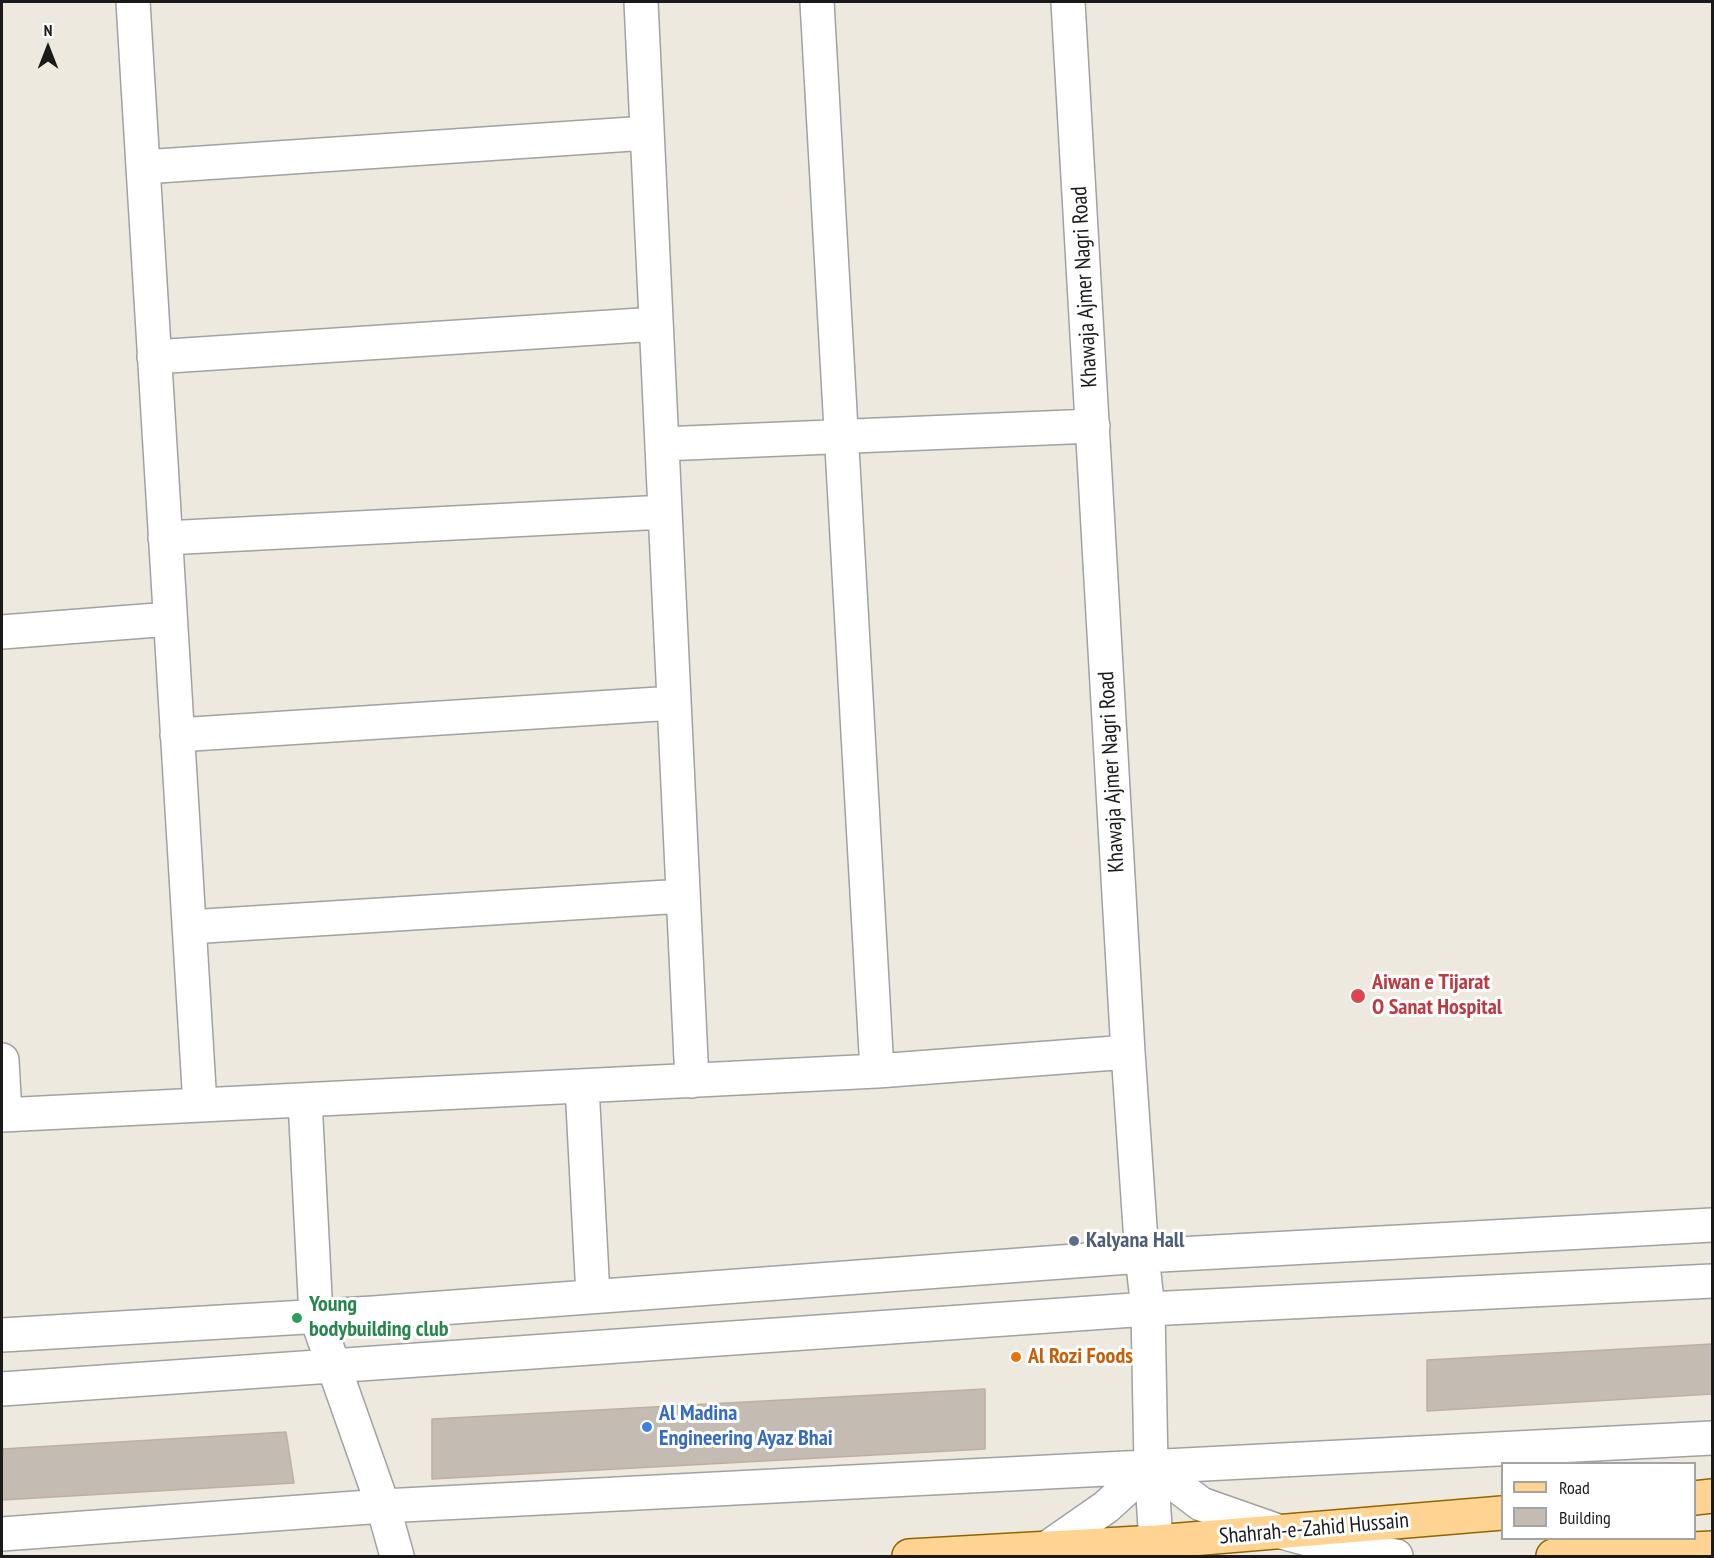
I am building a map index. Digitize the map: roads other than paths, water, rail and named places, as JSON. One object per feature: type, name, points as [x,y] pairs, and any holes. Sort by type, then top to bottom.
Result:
[{"type":"main road","points":[[1696,1498],[1713,1496]]},
{"type":"main road","name":"Shahrah-e-Zahid Hussain","points":[[909,1557],[1041,1552],[1501,1513]]},
{"type":"main road","points":[[1553,1557],[1645,1554],[1713,1548]]},
{"type":"street","points":[[133,2],[200,1105]]},
{"type":"street","points":[[641,2],[692,1081]]},
{"type":"street","points":[[817,2],[877,1071]]},
{"type":"street","name":"Khawaja Ajmer Nagri Road","points":[[1068,2],[1128,1052],[1142,1256],[1148,1309],[1151,1466],[1156,1542]]},
{"type":"street","points":[[143,167],[647,133]]},
{"type":"street","points":[[154,357],[656,324]]},
{"type":"street","points":[[662,444],[1093,426]]},
{"type":"street","points":[[165,538],[665,512]]},
{"type":"street","points":[[2,632],[170,619]]},
{"type":"street","points":[[177,735],[674,703]]},
{"type":"street","points":[[189,927],[683,896]]},
{"type":"street","points":[[2,1060],[3,1115],[877,1071],[1128,1052]]},
{"type":"street","points":[[582,1086],[593,1296]]},
{"type":"street","points":[[305,1100],[316,1316],[383,1506],[397,1557]]},
{"type":"street","points":[[2,1335],[316,1316],[1142,1256],[1713,1225]]},
{"type":"street","points":[[2,1389],[1148,1309],[1713,1281]]},
{"type":"street","points":[[2,1534],[383,1506],[1713,1438]]},
{"type":"street","points":[[1151,1466],[1201,1503],[1278,1532],[1396,1557]]},
{"type":"street","points":[[1041,1552],[1106,1507],[1151,1466]]},
{"type":"place","name":"Aiwan e Tijarat O Sanat Hospital","points":[[1358,996]]},
{"type":"place","name":"Kalyana Hall","points":[[1074,1241]]},
{"type":"place","name":"Young bodybuilding club","points":[[297,1318]]},
{"type":"place","name":"Al Rozi Foods","points":[[1016,1357]]},
{"type":"place","name":"Al Madina Engineering Ayaz Bhai","points":[[647,1427]]}]
